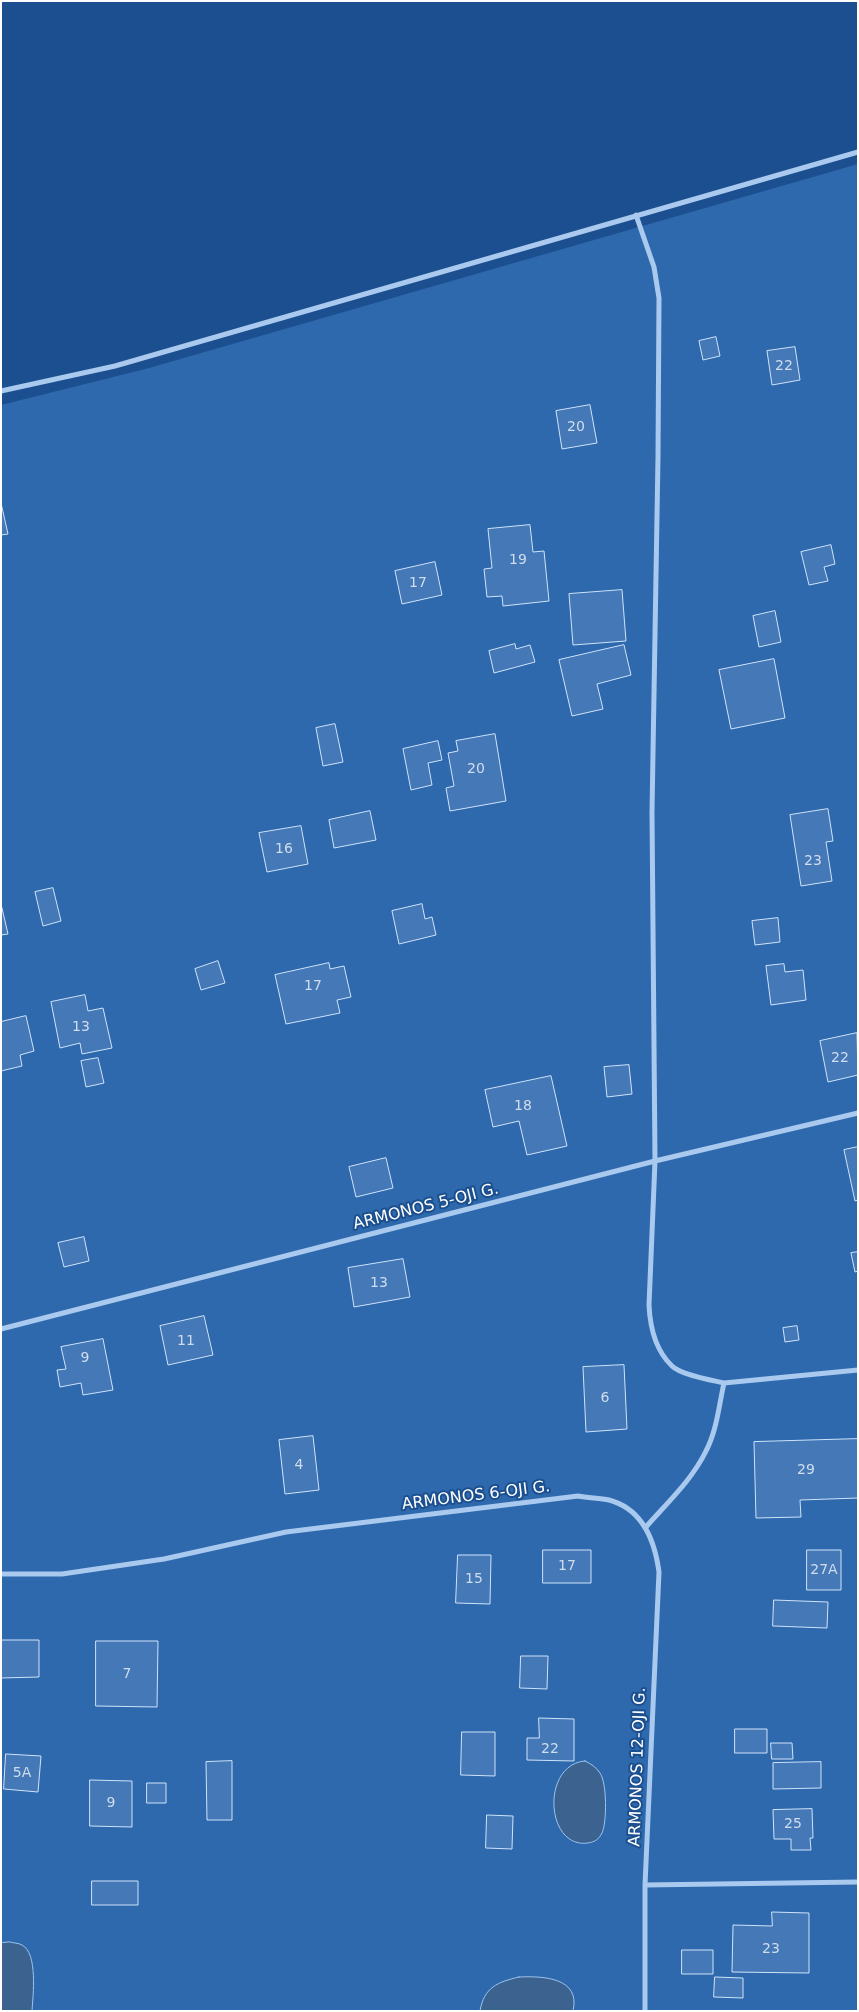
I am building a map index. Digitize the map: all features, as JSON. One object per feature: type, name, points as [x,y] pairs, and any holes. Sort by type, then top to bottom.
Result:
[{"type":"street","points":[[1,391],[115,366],[858,152]]},
{"type":"street","points":[[636,215],[654,267],[659,298],[652,812],[655,1161],[649,1305],[650,1326],[656,1343],[673,1367],[700,1378],[724,1383],[858,1370]]},
{"type":"street","name":"ARMONOS 5-OJI G.","points":[[1,1328],[655,1161],[858,1113]]},
{"type":"street","points":[[646,1527],[687,1480],[707,1450],[714,1429],[724,1383]]},
{"type":"street","name":"ARMONOS 6-OJI G.","points":[[1,1574],[62,1574],[164,1559],[286,1532],[578,1496],[611,1500],[631,1511],[646,1527]]},
{"type":"street","name":"ARMONOS 12-OJI G.","points":[[645,2011],[645,1885],[659,1572],[656,1550],[646,1527]]},
{"type":"street","points":[[645,1885],[858,1882]]},
{"type":"shaded area","points":[[858,164],[858,2011],[1,2011],[1,405],[149,368]]},
{"type":"shaded area","points":[[585,1761],[600,1773],[604,1785],[606,1803],[602,1833],[596,1840],[588,1843],[574,1841],[563,1833],[557,1820],[554,1805],[555,1790],[561,1776],[571,1766]]},
{"type":"shaded area","points":[[10,1942],[22,1945],[30,1957],[33,1975],[32,2011],[1,2011],[1,1943]]},
{"type":"shaded area","points":[[519,1977],[548,1978],[565,1985],[571,1991],[574,2000],[573,2011],[480,2011],[485,1996],[493,1987]]},
{"type":"building","points":[[716,337],[720,356],[703,360],[699,341]]},
{"type":"building","points":[[795,347],[800,380],[772,385],[767,351]]},
{"type":"building","points":[[590,405],[597,443],[562,449],[556,411]]},
{"type":"building","points":[[1,503],[8,534],[1,535]]},
{"type":"building","points":[[530,525],[533,552],[544,551],[549,601],[503,606],[502,596],[487,597],[484,569],[492,568],[488,529]]},
{"type":"building","points":[[831,545],[835,564],[824,567],[828,581],[809,585],[801,552]]},
{"type":"building","points":[[435,562],[442,595],[402,604],[395,571]]},
{"type":"building","points":[[622,590],[626,641],[573,645],[569,594]]},
{"type":"building","points":[[775,611],[781,642],[759,647],[753,616]]},
{"type":"building","points":[[515,644],[516,649],[530,645],[535,662],[494,673],[489,651]]},
{"type":"building","points":[[624,645],[631,675],[597,684],[603,709],[572,716],[559,660]]},
{"type":"building","points":[[774,659],[785,718],[731,729],[719,670]]},
{"type":"building","points":[[335,724],[343,762],[323,766],[316,728]]},
{"type":"building","points":[[495,734],[506,801],[450,811],[446,788],[454,786],[448,753],[458,751],[456,741]]},
{"type":"building","points":[[438,741],[442,760],[428,763],[432,785],[411,790],[403,749]]},
{"type":"building","points":[[828,809],[833,841],[826,842],[832,881],[801,886],[790,815]]},
{"type":"building","points":[[370,811],[376,840],[334,848],[329,820]]},
{"type":"building","points":[[301,826],[308,864],[267,872],[259,833]]},
{"type":"building","points":[[53,888],[61,921],[43,926],[35,892]]},
{"type":"building","points":[[1,904],[8,934],[1,935]]},
{"type":"building","points":[[422,904],[425,919],[432,917],[436,935],[399,944],[392,911]]},
{"type":"building","points":[[778,918],[780,942],[755,945],[752,921]]},
{"type":"building","points":[[218,961],[225,983],[201,990],[195,969]]},
{"type":"building","points":[[329,963],[330,969],[344,966],[351,997],[337,1000],[340,1013],[286,1024],[275,975]]},
{"type":"building","points":[[784,964],[785,972],[803,970],[806,1000],[771,1005],[766,966]]},
{"type":"building","points":[[85,995],[88,1011],[103,1008],[112,1048],[82,1054],[80,1043],[60,1048],[51,1002]]},
{"type":"building","points":[[26,1016],[34,1051],[20,1055],[22,1066],[1,1071],[1,1022]]},
{"type":"building","points":[[857,1033],[858,1075],[828,1082],[820,1041]]},
{"type":"building","points":[[98,1058],[104,1083],[86,1087],[81,1061]]},
{"type":"building","points":[[629,1065],[632,1094],[607,1097],[604,1067]]},
{"type":"building","points":[[551,1076],[567,1146],[527,1155],[519,1121],[493,1127],[485,1090]]},
{"type":"building","points":[[858,1147],[858,1200],[855,1201],[844,1150]]},
{"type":"building","points":[[386,1158],[393,1188],[356,1197],[349,1167]]},
{"type":"building","points":[[84,1237],[89,1261],[64,1267],[58,1243]]},
{"type":"building","points":[[858,1252],[858,1271],[855,1272],[851,1253]]},
{"type":"building","points":[[403,1259],[410,1297],[354,1307],[348,1268]]},
{"type":"building","points":[[204,1316],[213,1355],[168,1365],[160,1326]]},
{"type":"building","points":[[797,1326],[799,1340],[785,1342],[783,1328]]},
{"type":"building","points":[[103,1339],[113,1390],[83,1395],[81,1383],[60,1387],[57,1370],[66,1369],[61,1347]]},
{"type":"building","points":[[624,1365],[627,1429],[586,1432],[583,1367]]},
{"type":"building","points":[[313,1436],[319,1490],[285,1494],[279,1440]]},
{"type":"building","points":[[858,1439],[858,1498],[800,1500],[801,1517],[756,1518],[754,1442]]},
{"type":"building","points":[[543,1550],[591,1550],[591,1583],[543,1583]]},
{"type":"building","points":[[807,1550],[841,1550],[841,1590],[807,1590]]},
{"type":"building","points":[[458,1555],[491,1555],[490,1604],[456,1603]]},
{"type":"building","points":[[774,1600],[828,1602],[827,1628],[773,1626]]},
{"type":"building","points":[[1,1640],[39,1640],[39,1677],[1,1678]]},
{"type":"building","points":[[96,1641],[158,1641],[157,1707],[96,1706]]},
{"type":"building","points":[[521,1656],[548,1656],[547,1689],[520,1688]]},
{"type":"building","points":[[539,1718],[574,1719],[574,1761],[527,1760],[527,1738],[539,1738]]},
{"type":"building","points":[[735,1729],[767,1729],[767,1753],[735,1753]]},
{"type":"building","points":[[462,1732],[495,1732],[495,1776],[461,1775]]},
{"type":"building","points":[[771,1743],[792,1743],[793,1759],[772,1759]]},
{"type":"building","points":[[6,1754],[41,1756],[38,1792],[4,1789]]},
{"type":"building","points":[[232,1761],[232,1820],[207,1820],[206,1762]]},
{"type":"building","points":[[821,1762],[821,1788],[773,1789],[773,1763]]},
{"type":"building","points":[[90,1780],[132,1781],[132,1827],[90,1826]]},
{"type":"building","points":[[147,1783],[166,1783],[166,1803],[147,1803]]},
{"type":"building","points":[[812,1809],[813,1838],[810,1838],[811,1850],[791,1850],[791,1839],[774,1839],[773,1810]]},
{"type":"building","points":[[487,1815],[513,1816],[512,1849],[486,1848]]},
{"type":"building","points":[[92,1881],[138,1881],[138,1905],[92,1905]]},
{"type":"building","points":[[772,1912],[809,1913],[809,1973],[732,1972],[733,1925],[772,1926]]},
{"type":"building","points":[[682,1950],[713,1950],[713,1974],[682,1974]]},
{"type":"building","points":[[715,1977],[743,1978],[743,1998],[714,1997]]}]
